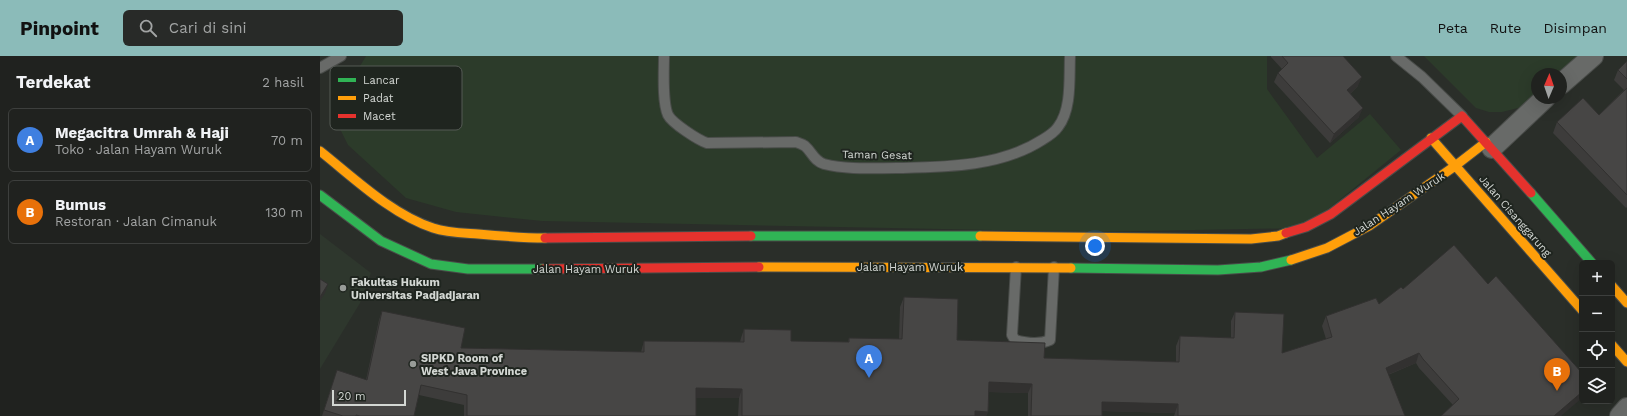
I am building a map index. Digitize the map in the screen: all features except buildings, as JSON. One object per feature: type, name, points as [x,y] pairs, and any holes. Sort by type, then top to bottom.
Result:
[{"type":"street","points":[[1567,79],[1593,56]]},
{"type":"street","name":"Jalan Hayam Wuruk","points":[[320,194],[381,241],[431,264],[468,269],[523,265],[835,263],[1016,267],[1118,265],[1218,270],[1261,267],[1286,262],[1327,248],[1369,226],[1489,145],[1538,104]]},
{"type":"street","points":[[320,151],[383,201],[414,220],[433,228],[451,232],[524,242],[836,239],[1118,242],[1251,239],[1278,236],[1306,227],[1331,214],[1462,116],[1589,260]]},
{"type":"street","name":"Jalan Cisanggarung","points":[[1431,138],[1579,307]]},
{"type":"street","points":[[1615,289],[1627,303]]},
{"type":"street","points":[[1615,348],[1627,362]]},
{"type":"street","points":[[1620,416],[1627,408]]},
{"type":"lane","points":[[320,68],[341,56]]},
{"type":"lane","name":"Taman Gesat","points":[[664,56],[665,102],[668,116],[697,139],[707,144],[796,142],[805,146],[816,160],[822,163],[834,166],[864,168],[935,167],[987,161],[1022,151],[1035,145],[1058,127],[1063,118],[1068,101],[1070,56]]},
{"type":"lane","points":[[1396,56],[1422,77],[1462,116]]},
{"type":"lane","points":[[1016,267],[1012,335],[1015,340],[1024,343],[1044,343],[1050,340],[1054,267]]},
{"type":"shaded area","name":"Fakultas Hukum Universitas Padjadjaran","points":[[320,234],[371,273],[360,303],[320,369]]},
{"type":"green space","points":[[366,56],[1267,56],[1267,89],[1317,158],[1370,114],[1401,150],[1305,228],[1091,232],[542,221],[456,212],[406,198],[348,145],[340,130],[462,130],[462,66],[360,66]]},
{"type":"green space","points":[[1424,56],[1580,56],[1566,68],[1531,68],[1531,99],[1522,107],[1502,112],[1489,112],[1476,108]]},
{"type":"traffic: fast","points":[[1531,193],[1589,260]]},
{"type":"traffic: fast","points":[[320,195],[381,241],[431,264],[468,269],[543,269]]},
{"type":"traffic: fast","points":[[751,236],[980,236]]},
{"type":"traffic: fast","points":[[1071,268],[1218,270],[1261,267],[1291,260]]},
{"type":"traffic: slow","points":[[1431,138],[1579,307]]},
{"type":"traffic: slow","points":[[1291,260],[1327,248],[1369,226],[1455,166],[1486,142]]},
{"type":"traffic: slow","points":[[320,151],[388,205],[417,222],[444,231],[511,237],[545,238]]},
{"type":"traffic: slow","points":[[980,236],[1251,239],[1278,236],[1286,233]]},
{"type":"traffic: slow","points":[[759,267],[1071,268]]},
{"type":"traffic: slow","points":[[1615,289],[1627,303]]},
{"type":"traffic: slow","points":[[1615,348],[1627,362]]},
{"type":"traffic: jam","points":[[1286,233],[1306,227],[1331,214],[1462,116],[1531,193]]},
{"type":"traffic: jam","points":[[545,238],[751,236]]},
{"type":"traffic: jam","points":[[543,269],[759,267]]},
{"type":"place","name":"Fakultas Hukum Universitas Padjadjaran","points":[[343,288]]},
{"type":"place","name":"SIPKD Room of West Java Province","points":[[413,364]]},
{"type":"place","name":"Megacitra Umrah & Haji","points":[[869,378]]},
{"type":"place","name":"Bumus","points":[[1557,391]]}]
